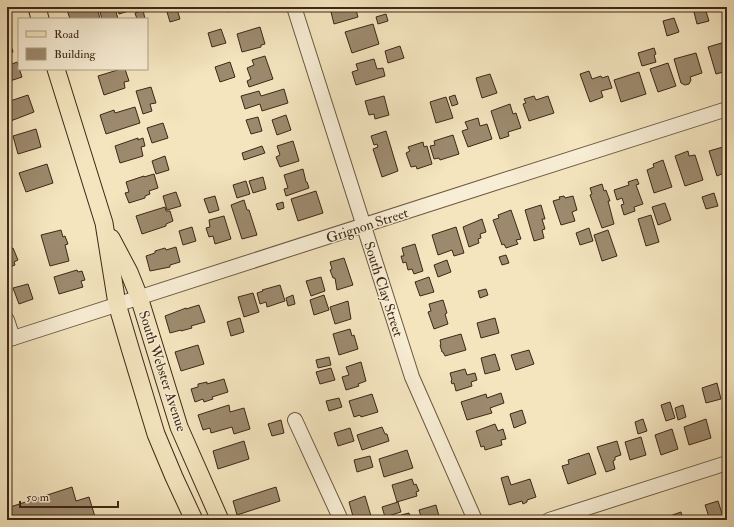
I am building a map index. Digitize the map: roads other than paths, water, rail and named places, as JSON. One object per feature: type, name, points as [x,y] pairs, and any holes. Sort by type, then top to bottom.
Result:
[{"type":"main road","points":[[36,7],[40,18]]},
{"type":"main road","name":"South Webster Avenue","points":[[56,70],[104,223],[117,304],[156,434],[194,520]]},
{"type":"main road","name":"South Webster Avenue","points":[[104,223],[129,272],[139,296],[180,427],[220,520]]},
{"type":"street","name":"South Clay Street","points":[[294,7],[412,377],[475,520]]},
{"type":"street","name":"Grignon Street","points":[[10,339],[139,296],[364,226],[727,109]]},
{"type":"street","points":[[7,320],[10,339]]},
{"type":"street","points":[[295,420],[341,520]]},
{"type":"street","points":[[549,520],[727,463]]}]
